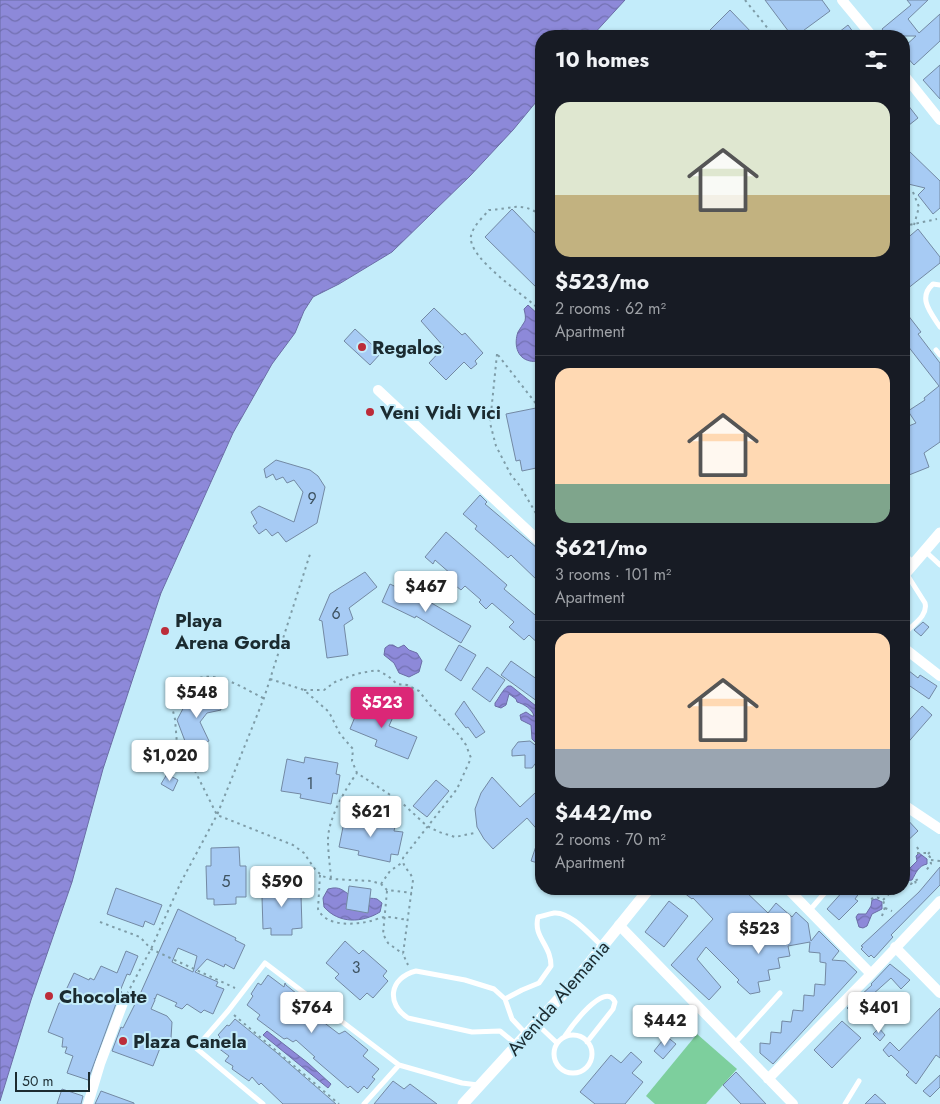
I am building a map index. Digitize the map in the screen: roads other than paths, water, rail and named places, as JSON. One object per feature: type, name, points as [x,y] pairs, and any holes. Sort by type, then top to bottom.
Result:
[{"type":"street","points":[[842,0],[867,30]]},
{"type":"street","points":[[910,83],[940,120]]},
{"type":"street","points":[[378,390],[535,537]]},
{"type":"street","points":[[910,568],[940,533]]},
{"type":"street","points":[[910,653],[940,676]]},
{"type":"street","points":[[910,809],[940,829]]},
{"type":"street","name":"Avenida Alemania","points":[[463,1104],[537,1024],[643,895]]},
{"type":"street","points":[[794,895],[871,974]]},
{"type":"street","points":[[768,1079],[940,901]]},
{"type":"street","points":[[619,926],[793,1104]]},
{"type":"street","points":[[895,947],[940,993]]},
{"type":"street","points":[[88,1104],[100,1064],[123,1003]]},
{"type":"lane","points":[[940,285],[933,284],[927,289],[925,295],[925,302],[940,327]]},
{"type":"lane","points":[[936,350],[940,355]]},
{"type":"lane","points":[[925,550],[940,565]]},
{"type":"lane","points":[[910,559],[914,563]]},
{"type":"lane","points":[[910,581],[925,603],[926,608],[924,614],[910,628]]},
{"type":"lane","points":[[810,910],[823,895]]},
{"type":"lane","points":[[505,1000],[539,983],[551,966],[549,953],[538,933],[536,925],[538,918],[555,913],[566,916],[577,923],[602,946]]},
{"type":"lane","points":[[263,1104],[196,1048],[228,1011],[265,962],[399,1065],[462,1083],[480,1086]]},
{"type":"lane","points":[[518,1045],[500,1031],[472,1032],[408,1018],[401,1014],[393,1000],[396,984],[401,978],[412,972],[424,972],[465,980],[494,989],[505,1000],[512,1019],[527,1035]]},
{"type":"lane","points":[[734,1044],[780,993]]},
{"type":"lane","points":[[565,1036],[576,1035],[587,1042],[592,1049],[591,1060],[585,1069],[575,1073],[565,1071],[557,1064],[554,1054],[557,1043],[565,1036],[577,1019],[598,999],[607,996],[612,997],[615,1002],[613,1009],[587,1042]]},
{"type":"lane","points":[[537,1024],[557,1043]]},
{"type":"lane","points":[[364,1104],[399,1065]]},
{"type":"lane","points":[[845,1104],[859,1081]]},
{"type":"water","points":[[0,0],[625,0],[598,30],[535,30],[535,103],[470,176],[392,252],[339,284],[313,297],[304,311],[295,333],[272,364],[233,433],[161,593],[103,769],[72,882],[31,1000],[0,1101]]},
{"type":"water","points":[[528,305],[535,311],[535,361],[522,357],[516,345],[518,332],[525,321],[524,309]]},
{"type":"water","points":[[389,645],[398,648],[404,645],[409,650],[417,653],[422,661],[419,672],[409,677],[399,673],[394,663],[384,655],[385,648]]},
{"type":"water","points":[[508,686],[511,686],[535,705],[535,742],[532,739],[531,725],[521,720],[520,715],[526,712],[534,716],[527,707],[517,702],[509,694],[506,705],[501,708],[495,706]]},
{"type":"water","points":[[919,853],[927,859],[927,864],[919,868],[910,880],[910,868],[917,861],[916,856]]},
{"type":"water","points":[[336,888],[355,897],[377,899],[382,903],[380,912],[358,920],[344,919],[330,913],[324,907],[323,898],[328,889]]},
{"type":"water","points":[[876,899],[882,902],[882,909],[872,914],[867,926],[859,927],[856,917],[858,914],[866,914],[872,900]]},
{"type":"water","points":[[267,1031],[308,1063],[331,1084],[328,1088],[263,1035]]},
{"type":"place","name":"Regalos","points":[[362,347]]},
{"type":"place","name":"Veni Vidi Vici","points":[[370,412]]},
{"type":"place","name":"Playa Arena Gorda","points":[[165,631]]},
{"type":"place","name":"Chocolate","points":[[49,996]]},
{"type":"place","name":"Plaza Canela","points":[[123,1041]]}]
